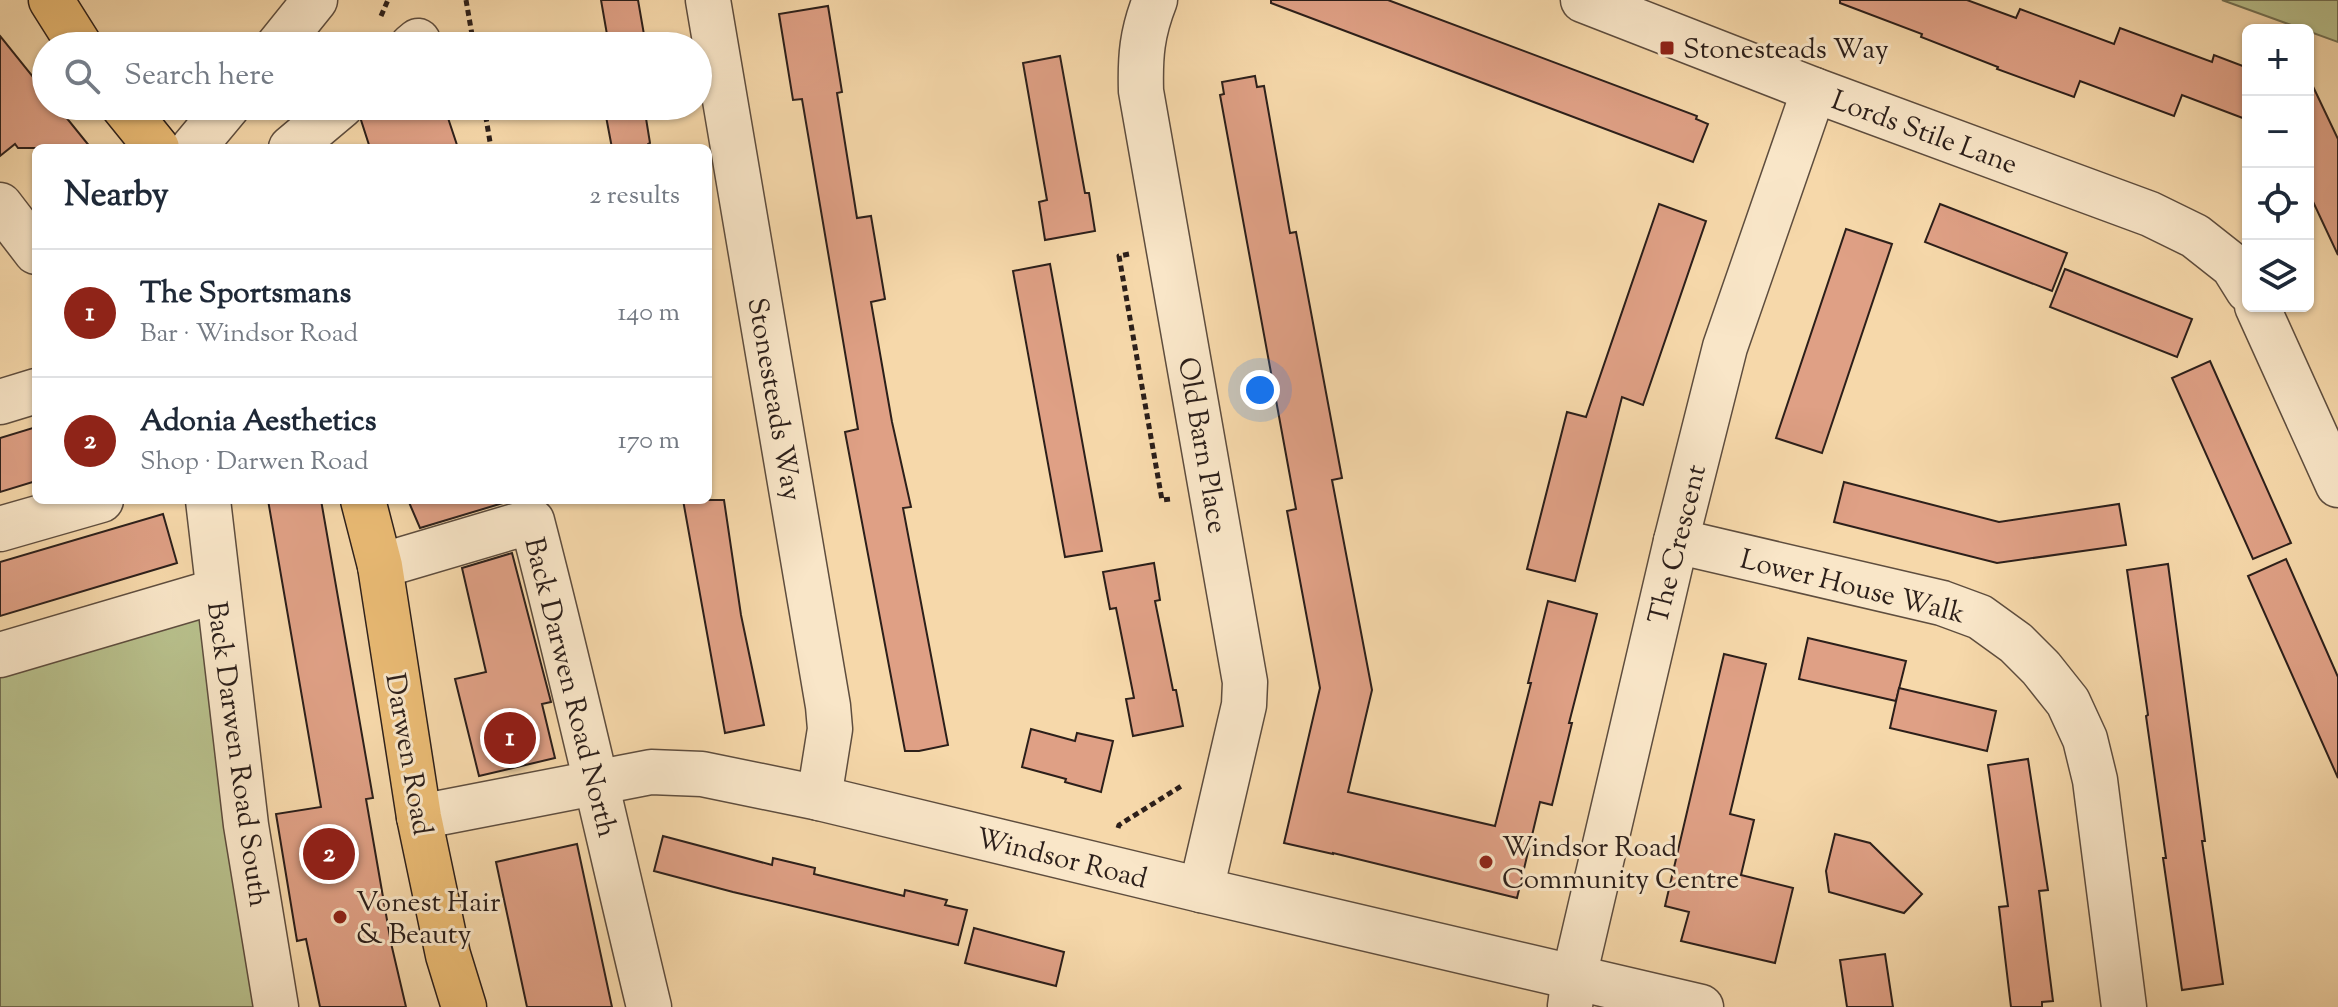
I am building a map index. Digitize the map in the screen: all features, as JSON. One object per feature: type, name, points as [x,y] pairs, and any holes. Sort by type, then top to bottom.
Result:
[{"type":"main road","points":[[51,0],[71,32]]},
{"type":"main road","points":[[134,120],[154,144]]},
{"type":"main road","name":"Darwen Road","points":[[364,504],[380,566],[419,817],[448,955],[464,1007]]},
{"type":"street","points":[[289,32],[315,0]]},
{"type":"street","name":"Stonesteads Way","points":[[708,0],[828,706],[830,729],[819,798]]},
{"type":"street","name":"Old Barn Place","points":[[1155,0],[1140,55],[1141,91],[1245,682],[1244,705],[1201,890]]},
{"type":"street","name":"Lords Stile Lane","points":[[1583,0],[1814,90],[2150,214],[2195,236],[2233,266],[2242,280]]},
{"type":"street","name":"The Crescent","points":[[1572,992],[1676,541],[1725,347],[1814,90]]},
{"type":"street","points":[[196,144],[216,120]]},
{"type":"street","points":[[296,144],[324,120]]},
{"type":"street","points":[[0,205],[32,247]]},
{"type":"street","points":[[2260,312],[2338,485]]},
{"type":"street","points":[[0,402],[32,392]]},
{"type":"street","points":[[0,529],[87,504]]},
{"type":"street","name":"Back Darwen Road South","points":[[208,504],[246,825],[276,1007]]},
{"type":"street","name":"Back Darwen Road North","points":[[380,566],[532,521],[649,1007]]},
{"type":"street","name":"Lower House Walk","points":[[1676,541],[1942,603],[1980,617],[2016,643],[2041,668],[2068,702],[2085,739],[2095,780],[2124,1007]]},
{"type":"street","points":[[0,655],[217,591]]},
{"type":"street","name":"Windsor Road","points":[[419,817],[651,772],[702,774],[819,798],[1201,890],[1572,992],[1701,1007]]},
{"type":"path","points":[[466,0],[472,32]]},
{"type":"path","points":[[486,120],[490,144]]},
{"type":"path","points":[[1108,868],[1119,825],[1185,784],[1223,794]]},
{"type":"green space","points":[[2222,0],[2338,0],[2338,42],[2314,33],[2314,24],[2288,24]]},
{"type":"green space","points":[[210,613],[260,1007],[0,1007],[0,669]]},
{"type":"building","points":[[601,0],[638,0],[644,32],[607,32]]},
{"type":"building","points":[[1271,0],[1388,0],[1697,116],[1696,119],[1708,124],[1693,162],[1271,3]]},
{"type":"building","points":[[1840,0],[1967,0],[2016,18],[2020,9],[2114,44],[2120,28],[2212,62],[2214,55],[2242,66],[2242,118],[2182,95],[2174,116],[2080,81],[2074,97],[1997,69],[1921,37],[1922,34],[1840,3]]},
{"type":"building","points":[[828,6],[842,92],[837,93],[857,218],[871,216],[885,299],[871,302],[911,507],[903,508],[948,745],[919,751],[905,751],[845,432],[858,429],[802,99],[793,100],[779,14]]},
{"type":"building","points":[[0,36],[32,76],[32,120],[68,120],[88,144],[32,144],[32,148],[18,148],[15,144],[0,156]]},
{"type":"building","points":[[1060,56],[1095,231],[1045,240],[1039,202],[1047,200],[1023,63]]},
{"type":"building","points":[[1255,76],[1257,87],[1264,86],[1290,233],[1296,232],[1342,478],[1332,480],[1372,690],[1348,792],[1495,826],[1548,601],[1597,614],[1552,805],[1540,802],[1517,898],[1284,843],[1320,688],[1287,511],[1296,509],[1220,95],[1224,94],[1222,82]]},
{"type":"building","points":[[2314,89],[2338,139],[2338,255],[2314,204]]},
{"type":"building","points":[[361,120],[449,120],[457,144],[369,144]]},
{"type":"building","points":[[607,120],[646,120],[650,143],[611,144]]},
{"type":"building","points":[[1659,204],[1706,221],[1643,405],[1622,397],[1575,581],[1527,569],[1567,412],[1586,417]]},
{"type":"building","points":[[1940,204],[2067,253],[2052,291],[1925,242]]},
{"type":"building","points":[[1846,229],[1892,244],[1822,453],[1776,438]]},
{"type":"building","points":[[1050,264],[1102,551],[1065,557],[1013,271]]},
{"type":"building","points":[[2065,269],[2192,319],[2177,357],[2050,307]]},
{"type":"building","points":[[2210,361],[2291,543],[2253,559],[2172,378]]},
{"type":"building","points":[[32,428],[32,482],[0,492],[0,438]]},
{"type":"building","points":[[1844,482],[1999,522],[2119,504],[2126,545],[1997,563],[1834,522]]},
{"type":"building","points":[[712,500],[724,500],[741,615],[764,725],[725,733],[684,504],[712,504]]},
{"type":"building","points":[[269,504],[322,504],[373,798],[366,799],[391,943],[406,1007],[320,1007],[306,939],[297,941],[276,814],[321,807]]},
{"type":"building","points":[[410,504],[500,504],[420,528]]},
{"type":"building","points":[[163,514],[177,563],[0,616],[0,562]]},
{"type":"building","points":[[512,553],[551,702],[542,704],[555,758],[479,776],[455,679],[486,672],[462,568]]},
{"type":"building","points":[[2286,559],[2338,677],[2338,778],[2248,576]]},
{"type":"building","points":[[1154,563],[1160,600],[1155,601],[1183,726],[1133,736],[1126,699],[1134,698],[1116,608],[1110,609],[1103,572]]},
{"type":"building","points":[[2168,564],[2223,984],[2182,990],[2127,570]]},
{"type":"building","points":[[1808,638],[1906,661],[1896,701],[1799,679]]},
{"type":"building","points":[[1724,654],[1766,664],[1730,814],[1754,820],[1741,875],[1793,888],[1775,963],[1681,941],[1689,912],[1665,906]]},
{"type":"building","points":[[1899,688],[1996,711],[1987,751],[1890,728]]},
{"type":"building","points":[[1031,729],[1075,741],[1077,733],[1113,741],[1101,792],[1022,767]]},
{"type":"building","points":[[2028,759],[2048,890],[2039,891],[2053,1001],[2042,1002],[2042,1007],[2011,1007],[1999,907],[2008,906],[1988,765]]},
{"type":"building","points":[[1835,834],[1870,843],[1922,894],[1904,913],[1829,892],[1826,871]]},
{"type":"building","points":[[663,836],[772,865],[773,858],[815,868],[814,874],[904,896],[905,890],[947,900],[945,905],[967,910],[958,945],[654,871]]},
{"type":"building","points":[[577,844],[612,1007],[527,1007],[496,862]]},
{"type":"building","points":[[974,928],[1064,952],[1056,986],[965,963]]},
{"type":"building","points":[[1885,954],[1893,1007],[1847,1007],[1840,960]]},
{"type":"place","name":"Stonesteads Way","points":[[1667,48]]},
{"type":"place","name":"The Sportsmans","points":[[510,738]]},
{"type":"place","name":"Adonia Aesthetics","points":[[329,854]]},
{"type":"place","name":"Windsor Road Community Centre","points":[[1486,862]]},
{"type":"place","name":"Vonest Hair & Beauty","points":[[340,917]]}]
